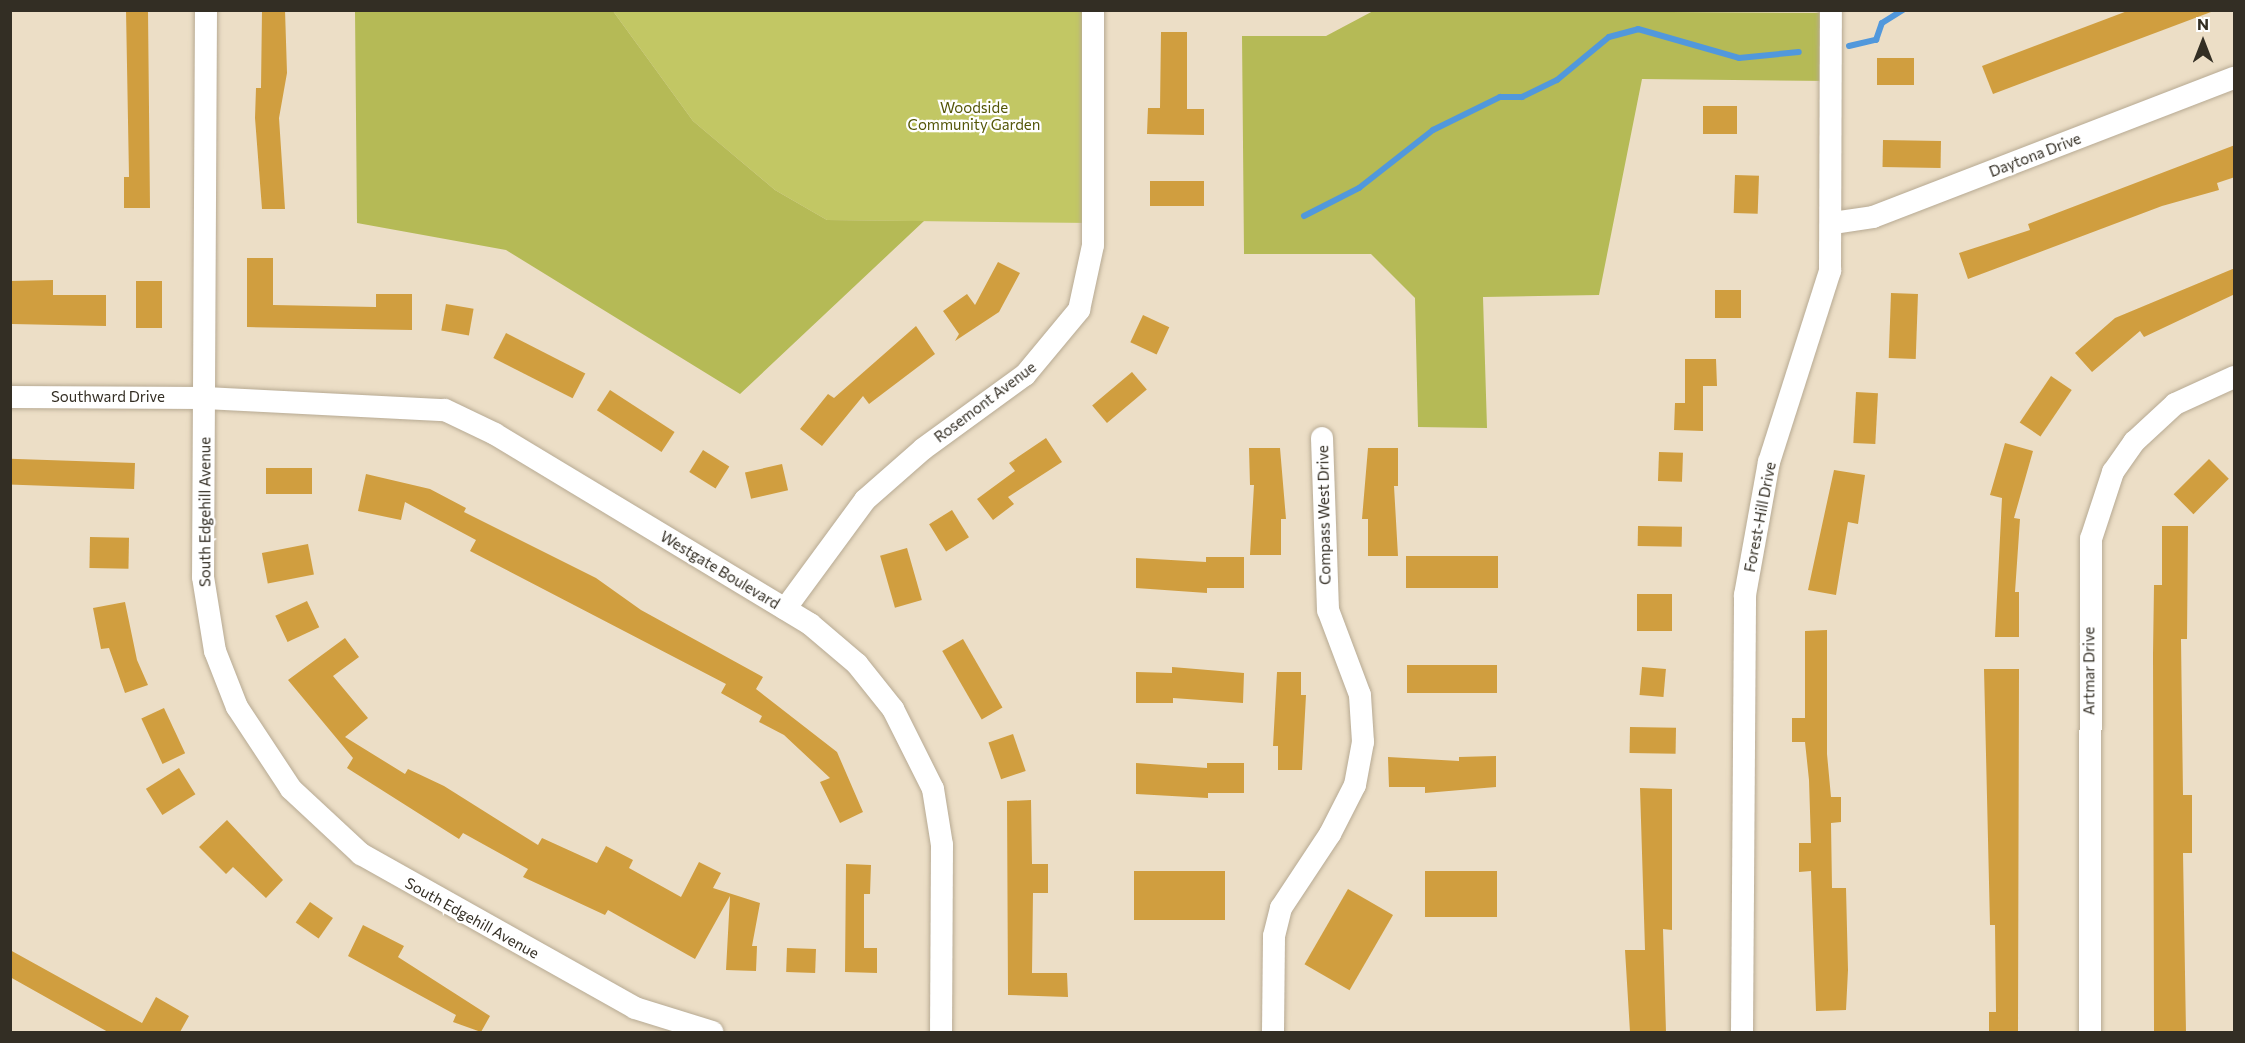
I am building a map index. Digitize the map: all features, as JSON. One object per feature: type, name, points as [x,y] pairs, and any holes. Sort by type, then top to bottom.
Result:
[{"type":"street","name":"South Edgehill Avenue","points":[[207,10],[203,577],[215,651],[237,707],[291,789],[335,835],[390,873],[635,1008],[712,1032]]},
{"type":"street","name":"Rosemont Avenue","points":[[785,609],[865,500],[923,449],[1025,375],[1079,310],[1092,249],[1093,10]]},
{"type":"street","name":"Forest-Hill Drive","points":[[1742,1032],[1745,595],[1769,462],[1827,294],[1833,223],[1832,10]]},
{"type":"street","name":"Daytona Drive","points":[[1833,223],[1873,217],[2235,78]]},
{"type":"street","name":"Artmar Drive","points":[[2090,1032],[2091,539],[2113,472],[2134,442],[2175,404],[2235,377]]},
{"type":"street","name":"Southward Drive","points":[[10,397],[205,398]]},
{"type":"street","name":"Westgate Boulevard","points":[[205,398],[417,405],[454,413],[785,609],[863,672],[893,709],[925,768],[942,845],[941,1032]]},
{"type":"street","name":"Compass West Drive","points":[[1273,1032],[1274,936],[1281,908],[1350,795],[1363,742],[1360,695],[1327,600],[1322,438]]},
{"type":"green space","points":[[1375,10],[1831,13],[1831,81],[1642,79],[1599,295],[1483,297],[1487,428],[1418,427],[1415,298],[1371,254],[1244,254],[1242,36],[1326,36]]},
{"type":"green space","points":[[355,11],[613,11],[693,121],[775,190],[827,220],[924,221],[740,394],[506,250],[357,223]]},
{"type":"green space","name":"Woodside Community Garden","points":[[613,11],[1093,11],[1093,223],[827,220],[775,190],[693,121]]},
{"type":"building","points":[[126,10],[148,10],[150,208],[124,208],[124,177],[129,177]]},
{"type":"building","points":[[262,10],[285,10],[287,73],[279,118],[285,209],[262,209],[255,118],[256,88],[261,88]]},
{"type":"building","points":[[2130,10],[2211,12],[1993,94],[1982,66]]},
{"type":"building","points":[[1161,32],[1187,32],[1187,109],[1204,109],[1204,135],[1147,134],[1148,108],[1160,108]]},
{"type":"building","points":[[1877,58],[1914,58],[1914,85],[1877,85]]},
{"type":"building","points":[[1703,106],[1737,106],[1737,134],[1703,134]]},
{"type":"building","points":[[1883,140],[1941,141],[1941,168],[1883,167]]},
{"type":"building","points":[[2235,145],[2235,177],[2217,183],[2219,190],[2162,206],[1968,279],[1959,253],[2030,230],[2028,224]]},
{"type":"building","points":[[1735,175],[1759,176],[1758,214],[1734,213]]},
{"type":"building","points":[[1150,181],[1204,181],[1204,206],[1150,206]]},
{"type":"building","points":[[247,258],[273,258],[273,305],[376,307],[376,294],[412,294],[412,330],[247,327]]},
{"type":"building","points":[[998,262],[1020,273],[999,312],[955,341],[959,334],[943,311],[967,294],[975,305]]},
{"type":"building","points":[[2235,268],[2235,294],[2144,337],[2140,331],[2092,372],[2075,353],[2115,318]]},
{"type":"building","points":[[53,280],[53,295],[106,295],[106,326],[12,324],[11,281]]},
{"type":"building","points":[[136,281],[162,281],[162,328],[136,328]]},
{"type":"building","points":[[1715,290],[1741,290],[1741,318],[1715,318]]},
{"type":"building","points":[[1891,293],[1918,294],[1916,359],[1889,358]]},
{"type":"building","points":[[446,304],[474,309],[469,335],[441,331]]},
{"type":"building","points":[[1143,315],[1169,327],[1157,354],[1130,342]]},
{"type":"building","points":[[916,326],[935,354],[869,404],[863,396],[822,446],[800,429],[828,394],[834,398]]},
{"type":"building","points":[[506,333],[585,373],[573,398],[493,358]]},
{"type":"building","points":[[1685,359],[1716,359],[1717,386],[1703,386],[1703,431],[1674,430],[1675,403],[1685,403]]},
{"type":"building","points":[[1132,372],[1147,390],[1107,423],[1092,405]]},
{"type":"building","points":[[2051,376],[2072,390],[2040,436],[2020,422]]},
{"type":"building","points":[[610,390],[675,432],[662,452],[597,410]]},
{"type":"building","points":[[1856,392],[1878,393],[1875,444],[1853,443]]},
{"type":"building","points":[[1046,438],[1062,462],[1008,497],[1014,504],[993,520],[977,499],[1015,471],[1009,463]]},
{"type":"building","points":[[2005,443],[2033,451],[2014,518],[2020,519],[2015,592],[2019,592],[2019,637],[1995,637],[2002,498],[1990,495]]},
{"type":"building","points":[[1249,448],[1280,448],[1286,519],[1281,519],[1281,555],[1250,555],[1254,485],[1250,485]]},
{"type":"building","points":[[1368,448],[1398,448],[1398,486],[1394,486],[1398,556],[1368,556],[1368,519],[1362,519]]},
{"type":"building","points":[[703,450],[729,466],[716,488],[689,472]]},
{"type":"building","points":[[1659,452],[1683,453],[1682,482],[1658,481]]},
{"type":"building","points":[[10,459],[135,463],[134,489],[10,485]]},
{"type":"building","points":[[2209,459],[2229,479],[2193,514],[2174,494]]},
{"type":"building","points":[[782,464],[788,490],[751,499],[745,473]]},
{"type":"building","points":[[266,468],[312,468],[312,494],[266,494]]},
{"type":"building","points":[[1834,470],[1865,475],[1858,524],[1848,522],[1836,595],[1808,590]]},
{"type":"building","points":[[366,474],[430,489],[466,508],[464,512],[596,578],[641,610],[763,677],[756,689],[837,752],[863,812],[840,823],[820,782],[830,778],[784,735],[759,722],[762,716],[721,693],[726,684],[470,551],[476,540],[405,502],[401,520],[358,511]]},
{"type":"building","points":[[952,510],[969,537],[946,551],[929,524]]},
{"type":"building","points":[[1638,526],[1682,527],[1682,547],[1638,546]]},
{"type":"building","points":[[2162,526],[2188,526],[2187,639],[2181,639],[2183,795],[2192,795],[2192,853],[2183,853],[2186,1032],[2154,1032],[2154,585],[2162,585]]},
{"type":"building","points":[[90,537],[129,538],[128,569],[89,568]]},
{"type":"building","points":[[308,544],[314,574],[268,583],[262,553]]},
{"type":"building","points":[[907,548],[922,600],[895,608],[880,556]]},
{"type":"building","points":[[1406,556],[1498,556],[1498,588],[1406,588]]},
{"type":"building","points":[[1206,557],[1244,557],[1244,588],[1207,588],[1207,593],[1136,588],[1136,558],[1206,562]]},
{"type":"building","points":[[1637,594],[1672,594],[1672,631],[1637,631]]},
{"type":"building","points":[[307,601],[319,627],[288,642],[275,616]]},
{"type":"building","points":[[125,602],[137,660],[148,685],[125,693],[109,648],[101,649],[93,608]]},
{"type":"building","points":[[1827,630],[1827,754],[1831,797],[1841,797],[1841,822],[1831,823],[1832,888],[1846,888],[1848,970],[1846,1010],[1816,1011],[1811,871],[1799,872],[1799,843],[1811,843],[1809,780],[1805,742],[1792,742],[1792,718],[1805,718],[1805,631]]},
{"type":"building","points":[[345,638],[359,657],[333,676],[368,718],[345,737],[405,774],[408,769],[444,786],[538,845],[542,838],[597,863],[606,846],[633,860],[629,868],[681,897],[699,862],[721,873],[713,888],[760,903],[752,946],[757,946],[756,971],[726,970],[730,896],[695,959],[608,910],[605,915],[523,877],[528,869],[463,833],[459,839],[347,768],[353,758],[288,680]]},
{"type":"building","points":[[963,639],[1002,707],[982,719],[942,651]]},
{"type":"building","points":[[1407,665],[1497,665],[1497,693],[1407,693]]},
{"type":"building","points":[[1172,667],[1244,673],[1243,703],[1173,698],[1173,703],[1136,703],[1136,672],[1172,673]]},
{"type":"building","points":[[1642,667],[1666,669],[1663,697],[1640,695]]},
{"type":"building","points":[[1984,669],[2019,669],[2018,1032],[1989,1032],[1989,1012],[1996,1012],[1995,925],[1990,925]]},
{"type":"building","points":[[1277,672],[1301,672],[1301,695],[1306,695],[1302,770],[1278,770],[1278,746],[1273,746]]},
{"type":"building","points":[[164,708],[185,753],[162,764],[141,719]]},
{"type":"building","points":[[1630,727],[1676,728],[1676,754],[1630,753]]},
{"type":"building","points":[[1013,734],[1026,771],[1001,779],[988,742]]},
{"type":"building","points":[[1496,756],[1496,787],[1425,793],[1425,787],[1389,787],[1388,757],[1459,761],[1459,757]]},
{"type":"building","points":[[1136,763],[1207,768],[1207,763],[1244,763],[1244,793],[1208,793],[1208,798],[1136,794]]},
{"type":"building","points":[[179,768],[195,794],[162,815],[146,789]]},
{"type":"building","points":[[1640,788],[1672,789],[1672,930],[1663,929],[1666,1032],[1630,1032],[1625,950],[1645,950]]},
{"type":"building","points":[[1031,800],[1032,864],[1048,864],[1048,893],[1033,893],[1032,973],[1067,973],[1068,997],[1008,995],[1007,801]]},
{"type":"building","points":[[227,820],[283,880],[266,898],[233,867],[226,874],[199,847]]},
{"type":"building","points":[[846,864],[871,865],[870,894],[864,894],[864,948],[877,948],[877,973],[845,972]]},
{"type":"building","points":[[1134,871],[1225,871],[1225,920],[1134,920]]},
{"type":"building","points":[[1425,871],[1497,871],[1497,917],[1425,917]]},
{"type":"building","points":[[1348,889],[1393,915],[1350,990],[1304,964]]},
{"type":"building","points":[[310,902],[333,918],[319,939],[296,922]]},
{"type":"building","points":[[363,925],[404,946],[398,957],[490,1016],[481,1032],[453,1022],[456,1015],[348,956]]},
{"type":"building","points":[[787,948],[816,949],[815,973],[786,972]]},
{"type":"building","points":[[10,950],[142,1023],[156,997],[189,1016],[180,1032],[108,1032],[10,977]]},
{"type":"waterway","points":[[1849,46],[1876,40],[1882,23],[1903,10]]},
{"type":"waterway","points":[[1304,216],[1359,188],[1433,130],[1500,97],[1522,97],[1557,80],[1609,37],[1638,29],[1739,58],[1799,52]]}]
